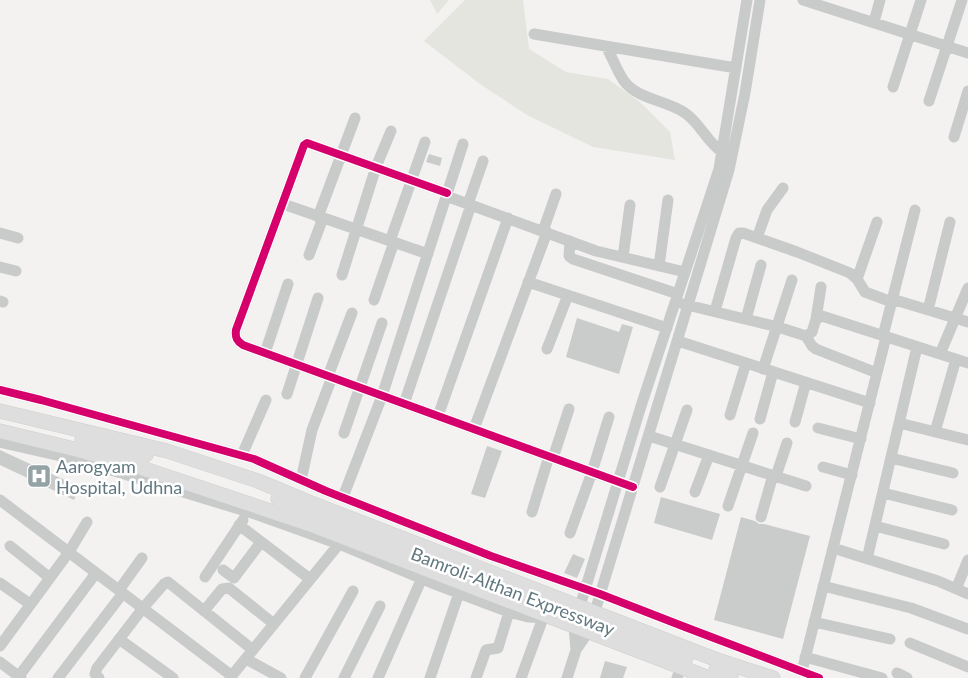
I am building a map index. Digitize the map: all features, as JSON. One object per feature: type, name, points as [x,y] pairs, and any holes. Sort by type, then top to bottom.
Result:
[{"type":"main road","points":[[0,411],[167,451],[258,481],[592,622],[772,678]]},
{"type":"main road","points":[[0,421],[114,448],[160,467],[256,499],[302,521]]},
{"type":"main road","points":[[0,431],[139,467],[302,521],[548,618],[577,616],[592,622],[679,672],[746,678]]},
{"type":"main road","name":"Bamroli-Althan Expressway","points":[[302,521],[577,616]]},
{"type":"main road","name":"Bamroli-Althan Expressway","points":[[592,622],[713,674]]},
{"type":"main road","points":[[713,674],[732,678]]},
{"type":"street","points":[[576,650],[577,616],[618,481],[685,272],[725,162],[746,0]]},
{"type":"street","points":[[568,678],[576,650],[592,622],[689,305],[725,162],[745,93],[760,0]]},
{"type":"street","points":[[803,0],[837,5],[874,22],[968,53]]},
{"type":"street","points":[[874,22],[880,0]]},
{"type":"street","points":[[893,87],[921,0]]},
{"type":"street","points":[[929,101],[962,0]]},
{"type":"street","points":[[534,34],[736,68]]},
{"type":"street","points":[[606,46],[624,81],[631,88],[685,112],[696,122],[725,162]]},
{"type":"street","points":[[954,137],[968,91]]},
{"type":"street","points":[[309,255],[355,118]]},
{"type":"street","points":[[342,275],[376,167],[391,131]]},
{"type":"street","points":[[374,300],[425,142]]},
{"type":"street","points":[[633,487],[244,346],[235,336],[236,330],[304,145],[307,143],[412,180],[470,204],[596,251],[685,272]]},
{"type":"street","points":[[343,497],[382,396],[463,144]]},
{"type":"street","points":[[404,404],[483,161]]},
{"type":"street","points":[[756,238],[767,210],[784,188]]},
{"type":"street","points":[[474,429],[528,282],[556,194]]},
{"type":"street","points":[[658,266],[668,200]]},
{"type":"street","points":[[283,204],[428,254]]},
{"type":"street","points":[[623,257],[630,206]]},
{"type":"street","points":[[802,671],[878,373],[892,300],[915,210]]},
{"type":"street","points":[[438,416],[508,218]]},
{"type":"street","points":[[857,279],[877,222]]},
{"type":"street","points":[[928,310],[950,222]]},
{"type":"street","points":[[0,233],[18,238]]},
{"type":"street","points":[[715,311],[737,235],[743,233],[850,273],[857,279],[865,292],[968,322]]},
{"type":"street","points":[[570,241],[568,252],[569,256],[573,259],[677,298],[689,305],[778,327],[806,336],[816,349],[878,373]]},
{"type":"street","points":[[746,319],[761,265]]},
{"type":"street","points":[[0,267],[16,271]]},
{"type":"street","points":[[760,419],[768,370],[792,280]]},
{"type":"street","points":[[528,282],[667,328]]},
{"type":"street","points":[[265,353],[288,284]]},
{"type":"street","points":[[806,336],[812,332],[816,319],[821,287]]},
{"type":"street","points":[[940,354],[968,288]]},
{"type":"street","points":[[547,349],[568,295]]},
{"type":"street","points":[[287,394],[318,298]]},
{"type":"street","points":[[301,480],[312,430],[352,313]]},
{"type":"street","points":[[816,319],[822,316],[968,363]]},
{"type":"street","points":[[344,433],[382,323]]},
{"type":"street","points":[[678,341],[870,403]]},
{"type":"street","points":[[867,559],[917,347]]},
{"type":"street","points":[[935,432],[956,359]]},
{"type":"street","points":[[730,415],[746,363]]},
{"type":"street","points":[[795,422],[806,382]]},
{"type":"street","points":[[0,390],[242,455],[491,556],[586,588],[685,628],[819,678]]},
{"type":"street","points":[[242,455],[266,400]]},
{"type":"street","points":[[532,512],[569,409]]},
{"type":"street","points":[[660,487],[687,410]]},
{"type":"street","points":[[570,533],[609,417]]},
{"type":"street","points":[[899,423],[968,440]]},
{"type":"street","points":[[818,428],[860,439]]},
{"type":"street","points":[[728,506],[753,433]]},
{"type":"street","points":[[649,436],[806,486]]},
{"type":"street","points":[[0,442],[78,460],[248,512],[302,521],[339,544],[422,578],[509,612],[528,617],[548,618],[521,678]]},
{"type":"street","points":[[761,517],[787,442]]},
{"type":"street","points":[[695,492],[709,455]]},
{"type":"street","points":[[891,458],[953,472]]},
{"type":"street","points":[[823,466],[852,475]]},
{"type":"street","points":[[883,493],[952,510]]},
{"type":"street","points":[[0,500],[231,677],[339,544]]},
{"type":"street","points":[[205,577],[248,512]]},
{"type":"street","points":[[0,646],[69,552],[87,522]]},
{"type":"street","points":[[239,525],[310,579]]},
{"type":"street","points":[[875,526],[944,544]]},
{"type":"street","points":[[223,570],[234,578],[261,542]]},
{"type":"street","points":[[10,546],[50,578]]},
{"type":"street","points":[[833,548],[938,581],[968,594]]},
{"type":"street","points":[[58,678],[121,591],[142,558]]},
{"type":"street","points":[[956,589],[968,560]]},
{"type":"street","points":[[0,662],[20,677],[96,573]]},
{"type":"street","points":[[378,678],[422,578]]},
{"type":"street","points":[[99,678],[95,674],[97,668],[143,608],[168,582],[204,611],[278,677]]},
{"type":"street","points":[[0,583],[30,604]]},
{"type":"street","points":[[824,586],[911,608],[968,630]]},
{"type":"street","points":[[204,611],[222,589],[229,588],[274,624]]},
{"type":"street","points":[[305,678],[353,591]]},
{"type":"street","points":[[430,678],[459,592]]},
{"type":"street","points":[[344,678],[380,606]]},
{"type":"street","points":[[476,678],[486,650],[498,648],[509,612]]},
{"type":"street","points":[[814,622],[890,639]]},
{"type":"street","points":[[0,624],[11,631]]},
{"type":"street","points":[[119,638],[172,678]]},
{"type":"street","points":[[910,643],[968,667]]},
{"type":"street","points":[[805,657],[882,678]]},
{"type":"shaded area","points":[[430,0],[449,0],[437,14]]},
{"type":"shaded area","points":[[465,0],[523,0],[529,49],[566,72],[608,79],[640,102],[670,132],[675,160],[593,147],[527,115],[480,84],[424,41]]},
{"type":"building","points":[[429,154],[442,158],[440,166],[426,162]]},
{"type":"building","points":[[577,318],[619,332],[622,324],[633,327],[619,374],[566,357]]},
{"type":"building","points":[[487,446],[502,451],[485,498],[471,494]]},
{"type":"building","points":[[0,450],[80,487],[74,500],[0,465]]},
{"type":"building","points":[[661,497],[720,514],[712,540],[654,523]]},
{"type":"building","points":[[741,517],[759,524],[810,536],[783,639],[714,620]]},
{"type":"building","points":[[573,554],[585,559],[577,578],[564,573]]},
{"type":"building","points":[[605,661],[627,667],[623,678],[600,678]]},
{"type":"cycle path","points":[[447,193],[307,143],[304,145],[236,330],[238,341],[243,345],[633,487]]},
{"type":"cycle path","points":[[0,390],[254,459],[326,491],[491,556],[600,594],[819,678]]},
{"type":"place","name":"Aarogyam Hospital, Udhna","points":[[39,476]]}]
